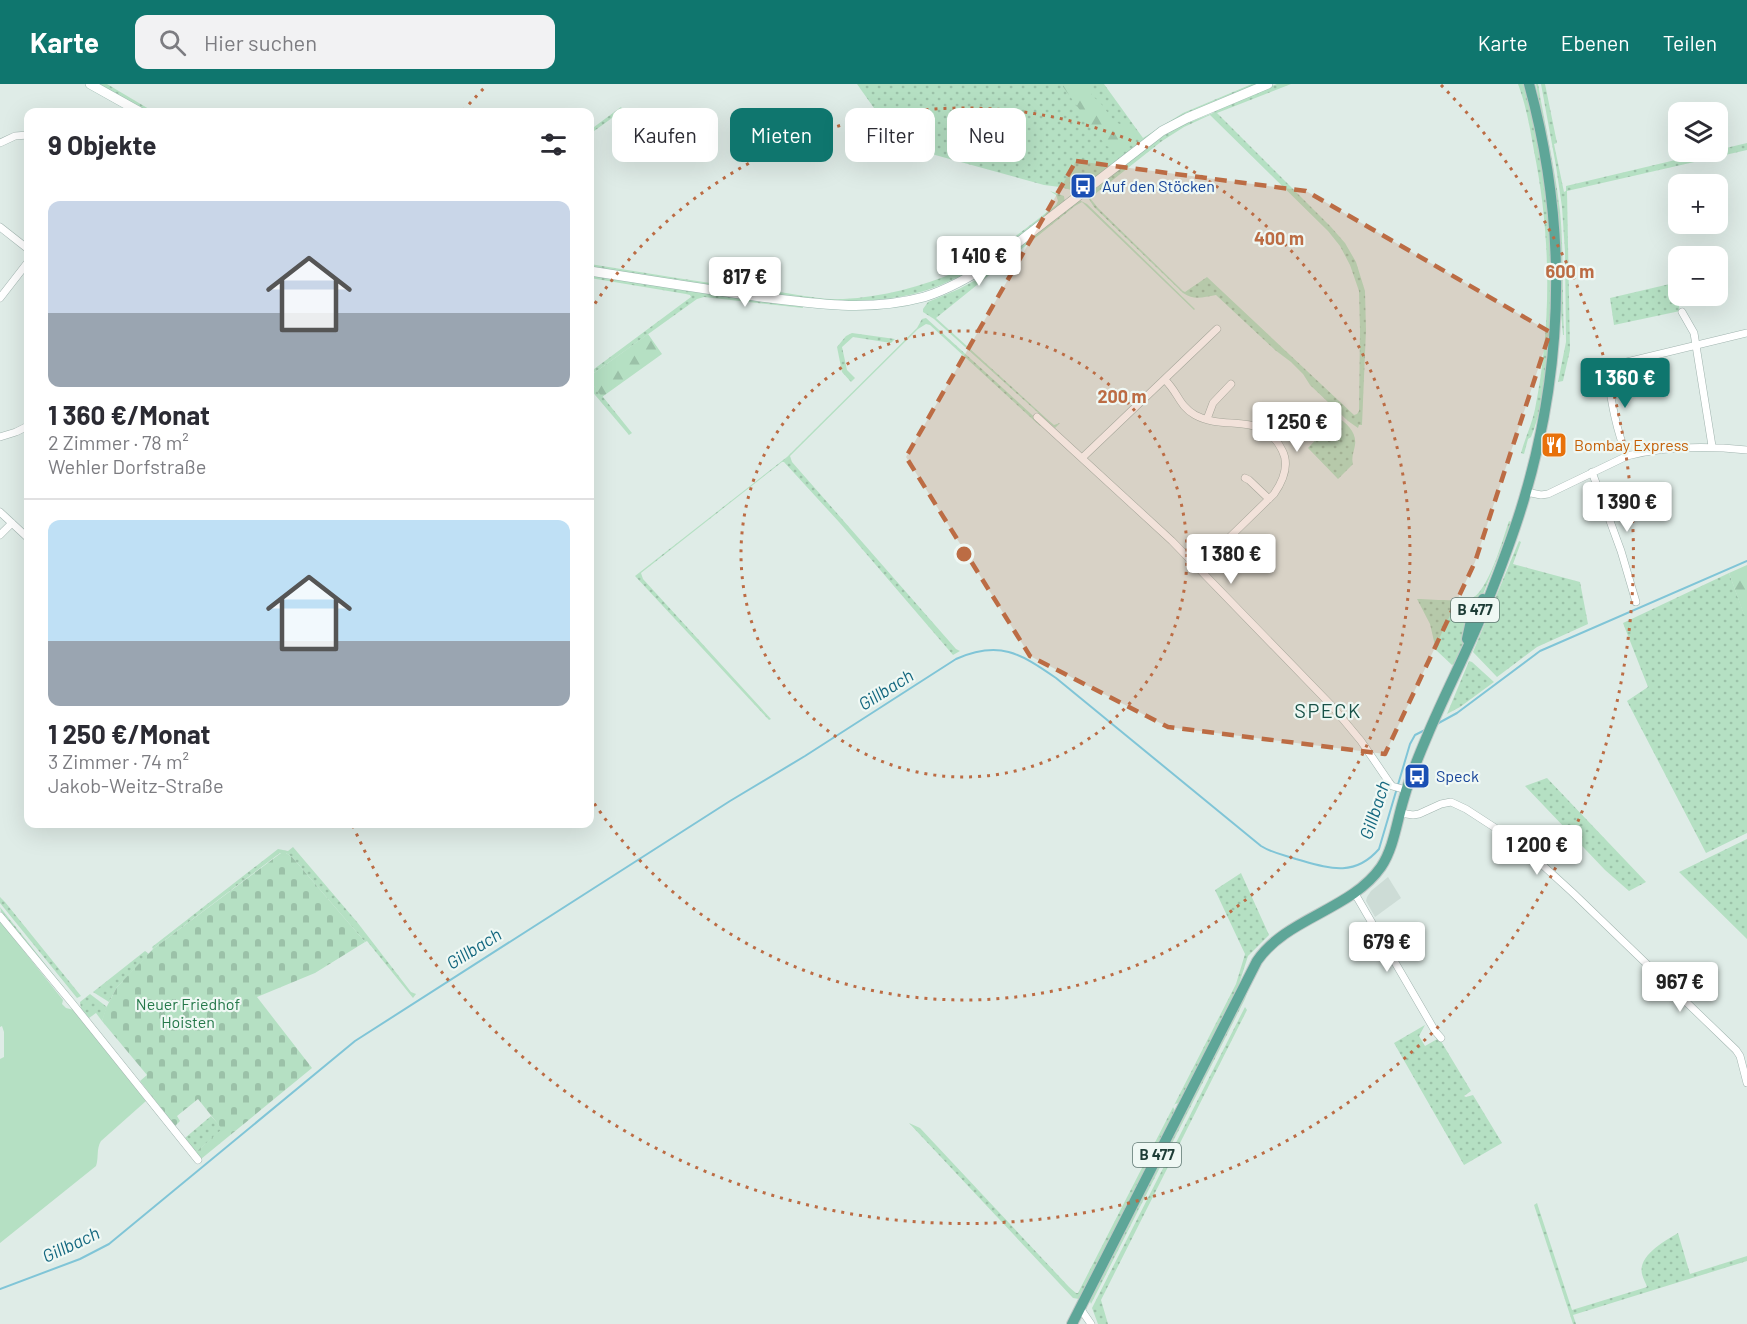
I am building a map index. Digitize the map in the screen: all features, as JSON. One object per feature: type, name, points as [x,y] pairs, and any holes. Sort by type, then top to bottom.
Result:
[{"type":"main road","points":[[90,84],[133,108]]},
{"type":"main road","points":[[594,272],[698,289],[846,307],[884,304],[926,296],[965,280],[990,265],[1162,131],[1268,84]]},
{"type":"main road","name":"B 477","points":[[1072,1324],[1237,997],[1261,954],[1301,923],[1354,892],[1371,879],[1383,863],[1389,850],[1406,790],[1464,654],[1472,616],[1498,570],[1526,492],[1539,441],[1551,377],[1556,315],[1556,240],[1551,192],[1544,147],[1529,84]]},
{"type":"street","points":[[1,142],[15,136],[24,135]]},
{"type":"street","points":[[0,227],[24,246]]},
{"type":"street","points":[[0,298],[24,267]]},
{"type":"street","points":[[1682,312],[1691,326],[1697,345],[1712,446]]},
{"type":"street","points":[[1082,458],[1217,329]]},
{"type":"street","points":[[1595,366],[1605,367],[1747,333]]},
{"type":"street","points":[[1605,367],[1619,436],[1627,456]]},
{"type":"street","points":[[1165,380],[1172,386],[1183,406],[1194,414],[1207,419],[1256,426],[1269,433],[1285,455],[1285,473],[1281,485],[1198,568]]},
{"type":"street","points":[[1207,419],[1213,403],[1231,384]]},
{"type":"street","points":[[1037,417],[1172,541],[1331,705],[1361,741],[1392,786],[1406,790]]},
{"type":"street","points":[[0,437],[24,428]]},
{"type":"street","points":[[1526,492],[1548,494],[1627,456],[1658,450],[1712,446],[1747,450]]},
{"type":"street","points":[[1592,472],[1621,551],[1636,602]]},
{"type":"street","points":[[1245,478],[1269,499]]},
{"type":"street","points":[[0,512],[24,534]]},
{"type":"street","points":[[0,535],[12,523]]},
{"type":"street","points":[[1400,813],[1413,815],[1452,802],[1526,850],[1736,1050],[1744,1060],[1747,1083]]},
{"type":"street","points":[[1354,892],[1441,1038]]},
{"type":"street","points":[[0,916],[198,1160]]},
{"type":"street","points":[[1080,1308],[1091,1324]]},
{"type":"highlighted area","points":[[1076,161],[1306,191],[1550,332],[1475,562],[1385,754],[1168,727],[1030,656],[906,457]]},
{"type":"shaded area","points":[[1388,877],[1401,898],[1375,917],[1366,901],[1367,897]]},
{"type":"green space","points":[[98,84],[107,84],[147,108],[142,108]]},
{"type":"green space","points":[[857,84],[1104,84],[1143,138],[1183,113],[1252,84],[1259,84],[1207,105],[1075,191],[961,162],[1026,162],[1026,108],[947,108],[947,158],[935,155],[935,108],[874,108]]},
{"type":"green space","points":[[1061,84],[1083,84],[1090,88],[1092,96],[1113,119],[1131,128],[1134,136],[1121,150],[1106,146]]},
{"type":"green space","points":[[1277,84],[1291,84],[1217,113],[1331,227],[1345,243],[1356,262],[1365,291],[1366,330],[1362,425],[1358,428],[1310,385],[1291,362],[1216,295],[1195,298],[1183,293],[1094,207],[1087,196],[1143,150],[1175,128],[1213,113],[1216,109]],"holes":[[[1210,115],[1328,231],[1340,246],[1350,265],[1359,291],[1359,411],[1354,415],[1207,277],[1185,292],[1183,291],[1090,198],[1162,141],[1184,127]]]},
{"type":"green space","points":[[1518,84],[1523,84],[1540,152],[1549,221],[1552,291],[1542,400],[1524,454],[1521,453],[1534,415],[1541,377],[1547,312],[1547,280],[1540,183],[1528,117]]},
{"type":"green space","points":[[1536,84],[1538,84],[1553,163],[1560,211],[1564,335],[1557,206]]},
{"type":"green space","points":[[1541,84],[1545,84],[1564,192],[1566,186],[1668,162],[1694,162],[1567,191],[1570,350],[1563,381],[1558,382],[1566,342],[1565,252],[1556,166]]},
{"type":"green space","points":[[612,114],[612,118],[594,131],[594,127]]},
{"type":"green space","points":[[1747,143],[1747,150],[1728,154],[1728,148]]},
{"type":"green space","points":[[1050,191],[1064,196],[1065,203],[985,261],[933,288],[895,298],[828,301],[594,268],[594,265],[819,298],[843,299],[872,296],[930,282],[984,257],[1056,205],[1058,201],[1056,195]]},
{"type":"green space","points":[[1079,200],[1087,204],[1195,309],[1082,202],[936,318],[1054,425],[1060,423],[1055,428],[934,319],[923,312],[923,309],[928,302],[983,276]]},
{"type":"green space","points":[[594,276],[803,306],[803,308],[704,297],[697,299],[594,373],[594,369],[691,297],[686,294],[594,279]]},
{"type":"green space","points":[[1668,284],[1668,306],[1679,306],[1680,311],[1614,325],[1610,298]]},
{"type":"green space","points":[[926,318],[1042,424],[1040,426],[930,325],[926,324],[918,329],[790,456],[792,462],[960,651],[953,655],[839,522],[784,462],[641,573],[643,579],[771,719],[769,720],[635,576],[787,457],[917,328],[922,319]]},
{"type":"green space","points":[[852,333],[895,339],[891,343],[853,337],[842,347],[847,370],[855,378],[851,382],[842,372],[837,347],[846,336]]},
{"type":"green space","points":[[648,334],[662,354],[602,397],[594,386],[594,373]]},
{"type":"green space","points":[[594,386],[632,433],[629,435],[594,394]]},
{"type":"green space","points":[[1337,417],[1350,429],[1355,441],[1353,464],[1338,479],[1308,448]]},
{"type":"green space","points":[[1509,521],[1511,522],[1456,663],[1452,665],[1436,650],[1430,624],[1417,599],[1465,600],[1477,595],[1489,577]]},
{"type":"green space","points":[[1519,541],[1521,542],[1513,564],[1580,582],[1588,624],[1537,647],[1497,677],[1473,652]]},
{"type":"green space","points":[[1747,565],[1747,614],[1744,615],[1729,573]]},
{"type":"green space","points":[[1729,573],[1744,614],[1747,614],[1747,833],[1706,853],[1627,701],[1648,687],[1623,623]]},
{"type":"green space","points":[[1469,661],[1494,682],[1447,714]]},
{"type":"green space","points":[[1547,778],[1646,882],[1629,891],[1605,870],[1525,786]]},
{"type":"green space","points":[[1747,839],[1747,939],[1679,872]]},
{"type":"green space","points":[[293,847],[357,922],[411,992],[416,994],[413,998],[367,941],[365,942],[292,857],[286,853],[280,853],[153,949],[152,947],[278,849],[288,851]]},
{"type":"green space","name":"Neuer Friedhof Hoisten","points":[[281,853],[292,857],[365,942],[315,973],[257,997],[312,1068],[201,1159],[196,1152],[222,1129],[198,1099],[177,1116],[180,1121],[175,1126],[140,1081],[147,1075],[102,1021],[117,987],[153,949]]},
{"type":"green space","points":[[1241,873],[1269,935],[1248,956],[1239,984],[1179,1103],[1173,1106],[1236,984],[1245,954],[1215,890]]},
{"type":"green space","points":[[0,897],[81,996],[77,998],[0,903]]},
{"type":"green space","points":[[0,907],[73,999],[2,916]]},
{"type":"green space","points":[[0,921],[63,1000],[62,1004],[74,1010],[146,1101],[101,1141],[96,1166],[0,1243],[0,1059],[4,1057],[4,1032],[2,1026],[0,1027]]},
{"type":"green space","points":[[145,951],[149,954],[117,987],[109,1002],[93,992]]},
{"type":"green space","points":[[1250,985],[1245,999],[1091,1304],[1089,1299]]},
{"type":"green space","points":[[90,994],[107,1007],[102,1021],[96,1013],[89,1018],[81,1009],[80,1002]]},
{"type":"green space","points":[[1245,1007],[1247,1010],[1101,1300],[1108,1324],[1098,1324],[1092,1308]]},
{"type":"green space","points":[[1425,1025],[1419,1036],[1425,1046],[1439,1038],[1471,1091],[1464,1096],[1473,1095],[1502,1143],[1464,1165],[1394,1043]]},
{"type":"green space","points":[[1173,1107],[1175,1111],[1079,1299],[1073,1298],[909,1123],[920,1128],[1070,1288],[1078,1293]]},
{"type":"green space","points":[[211,1116],[223,1129],[196,1152],[185,1138]]},
{"type":"green space","points":[[1537,1203],[1572,1310],[1647,1287],[1642,1274],[1644,1261],[1654,1249],[1678,1233],[1690,1274],[1747,1256],[1747,1261],[1573,1315],[1576,1324],[1573,1324],[1534,1205]]},
{"type":"waterway","name":"Gillbach","points":[[1435,725],[1457,713],[1540,651],[1747,561]]},
{"type":"waterway","name":"Gillbach","points":[[0,1289],[80,1259],[109,1244],[355,1041],[730,801],[956,659],[971,653],[997,650],[1009,652],[1031,662],[1056,678],[1261,846],[1278,854],[1330,867],[1340,868],[1360,864],[1379,849],[1410,744],[1415,735],[1425,730]]},
{"type":"place","name":"Auf den Stöcken","points":[[1083,186]]},
{"type":"place","name":"Bombay Express","points":[[1554,445]]},
{"type":"place","name":"Speck","points":[[1417,776]]},
{"type":"district","name":"SPECK","points":[[1328,711]]}]
